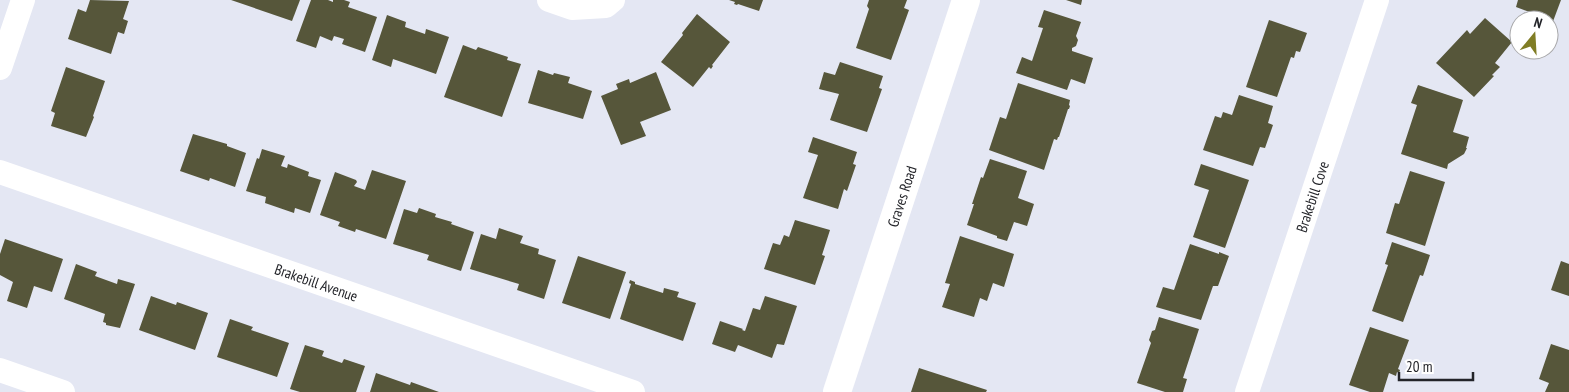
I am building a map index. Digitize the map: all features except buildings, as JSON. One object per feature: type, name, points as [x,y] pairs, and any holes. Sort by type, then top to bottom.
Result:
[{"type":"street","points":[[0,68],[23,0]]},
{"type":"street","points":[[549,0],[572,8],[606,6],[613,0]]},
{"type":"street","name":"Graves Road","points":[[837,392],[966,0]]},
{"type":"street","name":"Brakebill Cove","points":[[1247,392],[1377,0]]},
{"type":"street","name":"Brakebill Avenue","points":[[0,172],[633,392]]},
{"type":"street","points":[[0,370],[63,392]]}]
